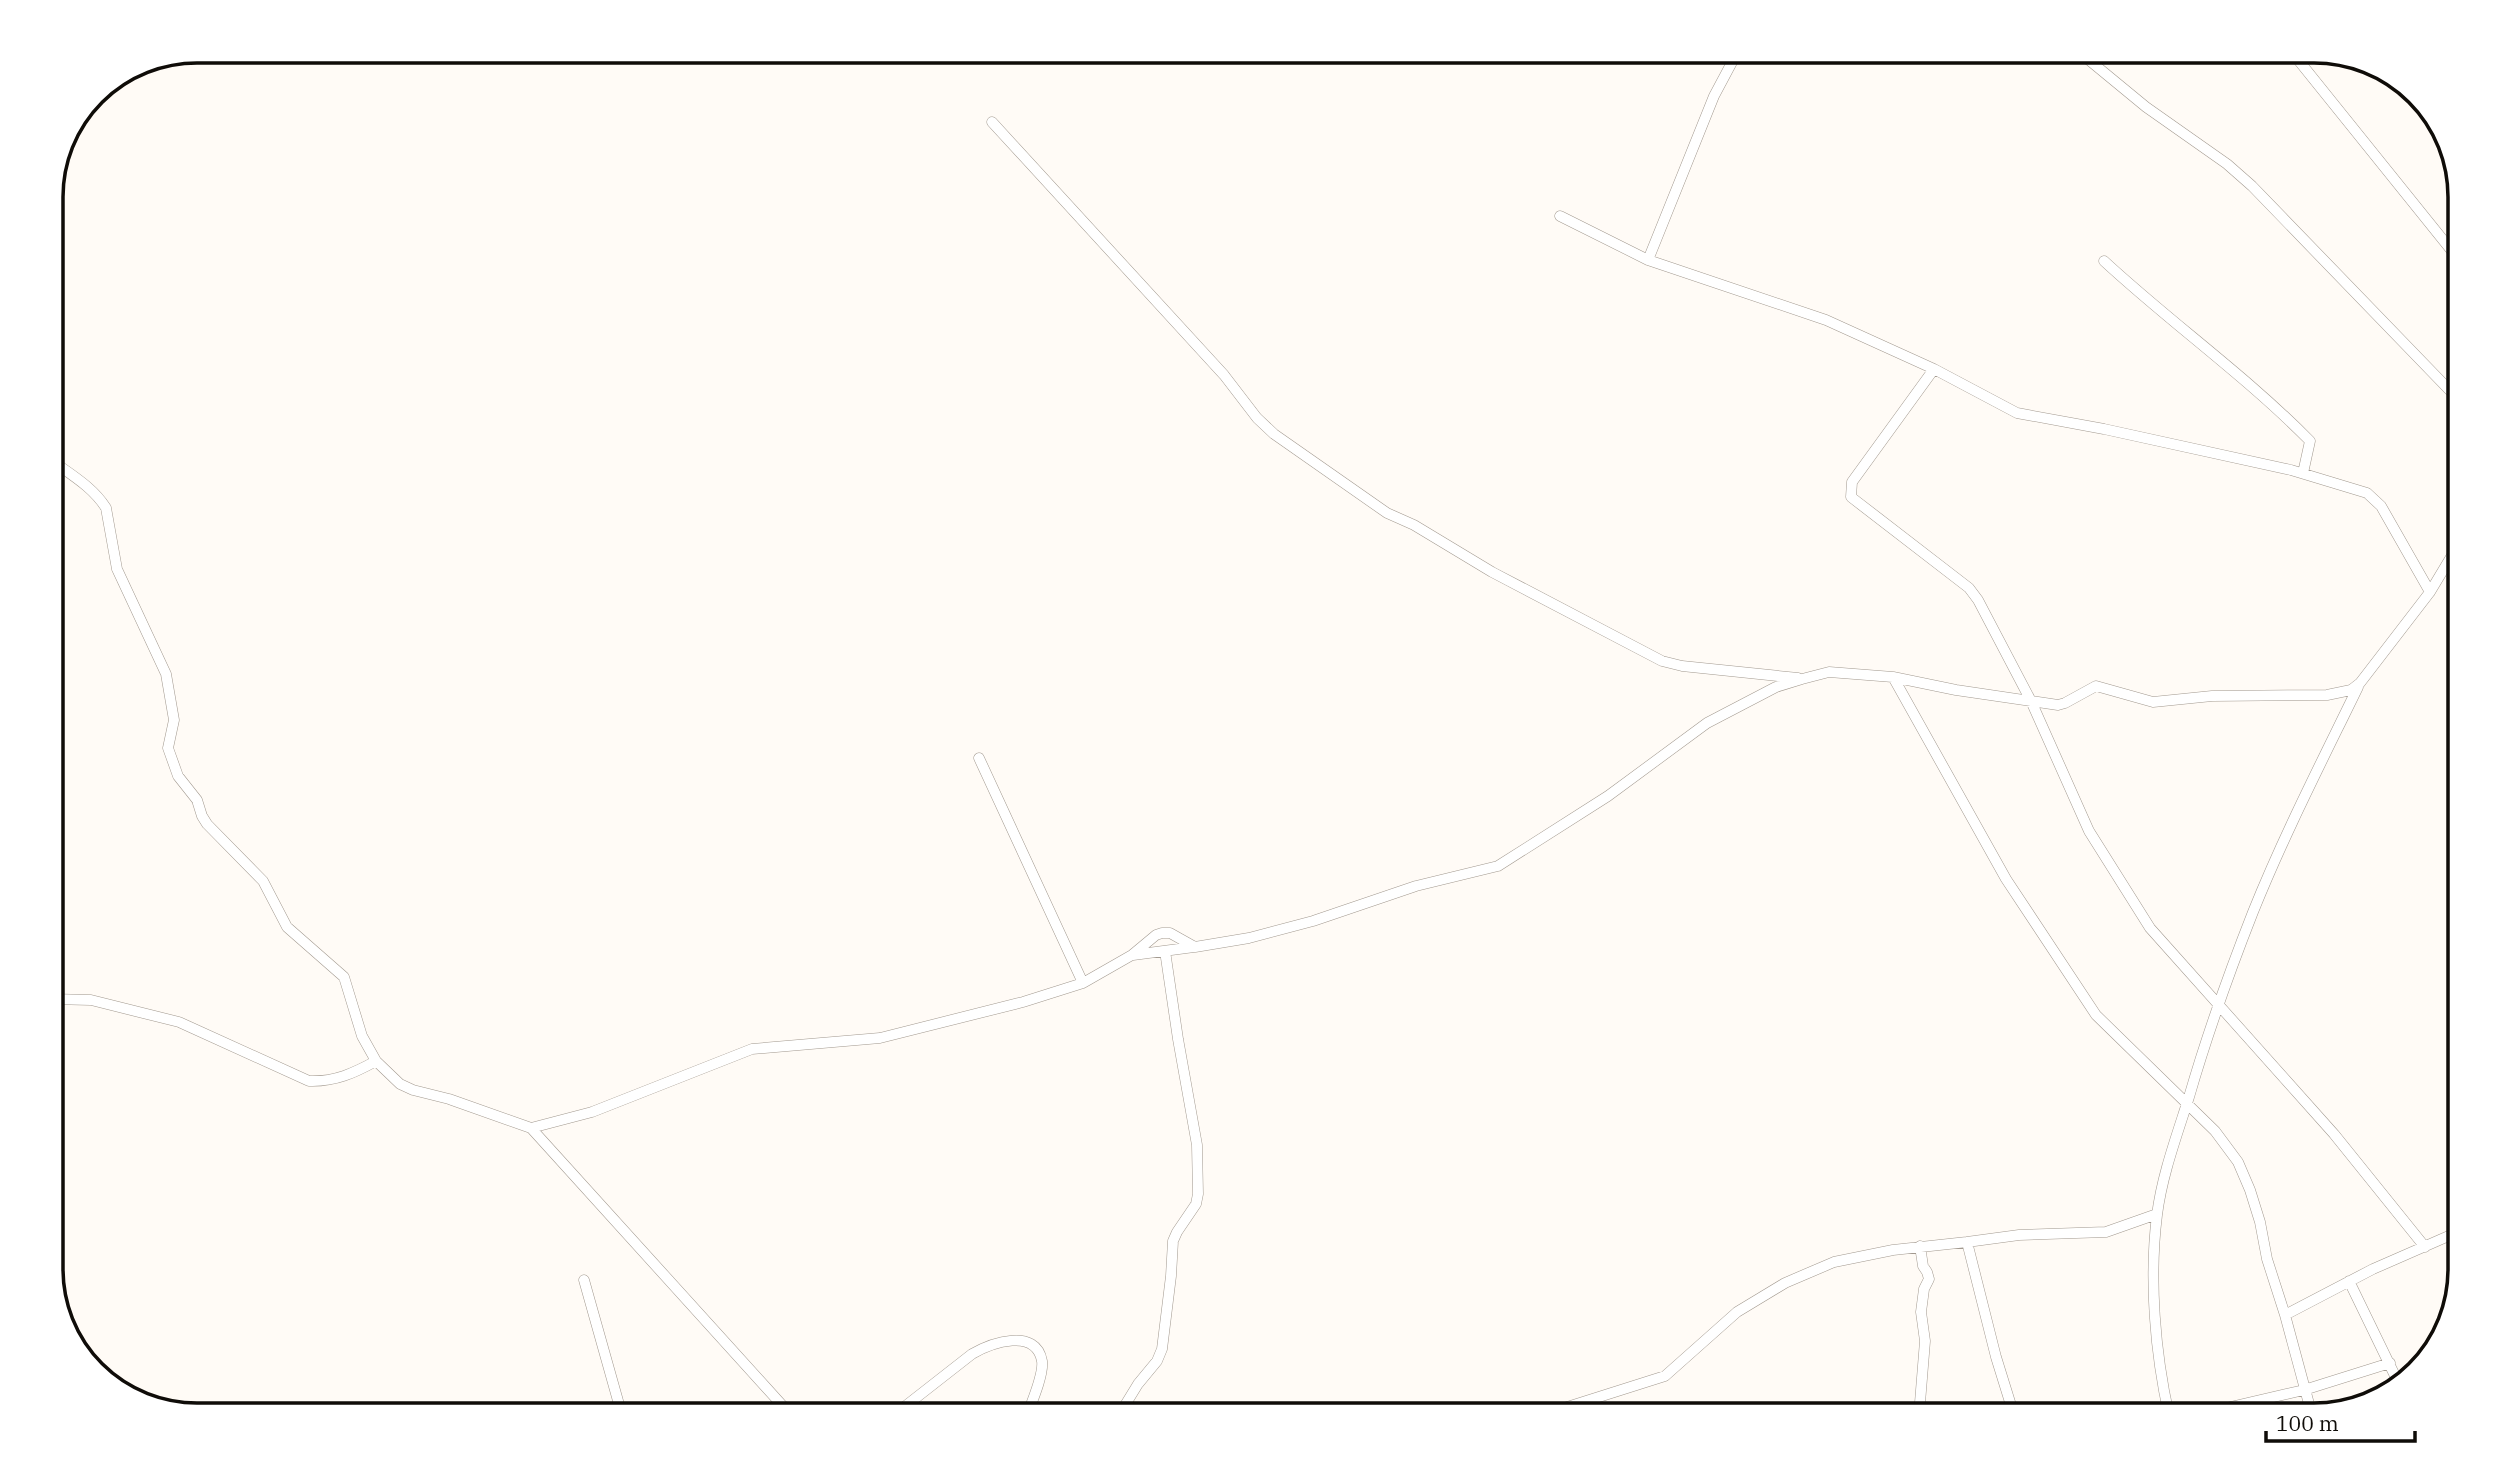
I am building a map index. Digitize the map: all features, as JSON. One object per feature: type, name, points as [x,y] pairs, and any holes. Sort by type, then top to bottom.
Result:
[{"type":"street","points":[[1648,260],[1714,96],[1732,63]]},
{"type":"street","points":[[2093,63],[2146,107],[2227,164],[2252,186],[2448,389]]},
{"type":"street","points":[[2302,63],[2448,246]]},
{"type":"street","points":[[992,122],[1224,375],[1257,418],[1274,434],[1387,513],[1662,661],[1682,666],[1802,679]]},
{"type":"street","points":[[1560,216],[1648,260],[1826,320],[1934,369],[2017,414],[2303,473],[2367,493],[2381,506],[2430,592]]},
{"type":"street","points":[[2104,261],[2144,299],[2284,415],[2310,441],[2303,473]]},
{"type":"street","points":[[1934,369],[1852,482],[1852,497],[1969,588],[1978,600],[2031,701],[2096,842],[2150,928],[2334,1134],[2425,1247]]},
{"type":"street","points":[[63,468],[102,501],[106,508],[117,569],[166,674],[174,720],[168,748],[178,776],[197,800],[207,824],[269,889],[282,922],[344,976],[362,1035],[376,1060],[400,1084],[413,1090],[531,1128],[781,1403]]},
{"type":"street","points":[[2166,1403],[2159,1368],[2154,1266],[2157,1214],[2218,1005],[2254,910],[2360,683],[2430,592],[2448,562]]},
{"type":"street","points":[[1132,955],[1250,938],[1313,922],[1416,887],[1506,862],[1608,796],[1707,723],[1776,687],[1829,672],[1893,677],[2057,705],[2066,703],[2095,686],[2153,702],[2212,696],[2327,695],[2351,690],[2360,683]]},
{"type":"street","points":[[1893,677],[2006,879],[2096,1015],[2216,1131],[2238,1162],[2260,1222],[2267,1259],[2286,1315],[2308,1403]]},
{"type":"street","points":[[979,758],[1083,983]]},
{"type":"street","points":[[531,1128],[592,1112],[752,1049],[880,1038],[1023,1002],[1083,983],[1132,955],[1162,933],[1170,933],[1195,947]]},
{"type":"street","points":[[1126,1403],[1157,1361],[1162,1349],[1173,1241],[1196,1204],[1198,1194],[1197,1145],[1165,951]]},
{"type":"street","points":[[63,999],[91,1000],[179,1022],[309,1081],[329,1082],[376,1060]]},
{"type":"street","points":[[1585,1403],[1665,1376],[1737,1312],[1785,1283],[1843,1259],[1920,1246],[2019,1235],[2106,1232],[2157,1214]]},
{"type":"street","points":[[2286,1315],[2349,1281],[2448,1236]]},
{"type":"street","points":[[1967,1242],[2010,1403]]},
{"type":"street","points":[[1920,1246],[1923,1266],[1929,1279],[1924,1289],[1921,1312],[1925,1341],[1920,1403]]},
{"type":"street","points":[[584,1280],[618,1403]]},
{"type":"street","points":[[2349,1281],[2395,1375]]},
{"type":"street","points":[[910,1403],[983,1348],[1019,1339],[1032,1344],[1042,1359],[1042,1368],[1031,1403]]},
{"type":"street","points":[[2248,1403],[2304,1390],[2390,1363]]}]
